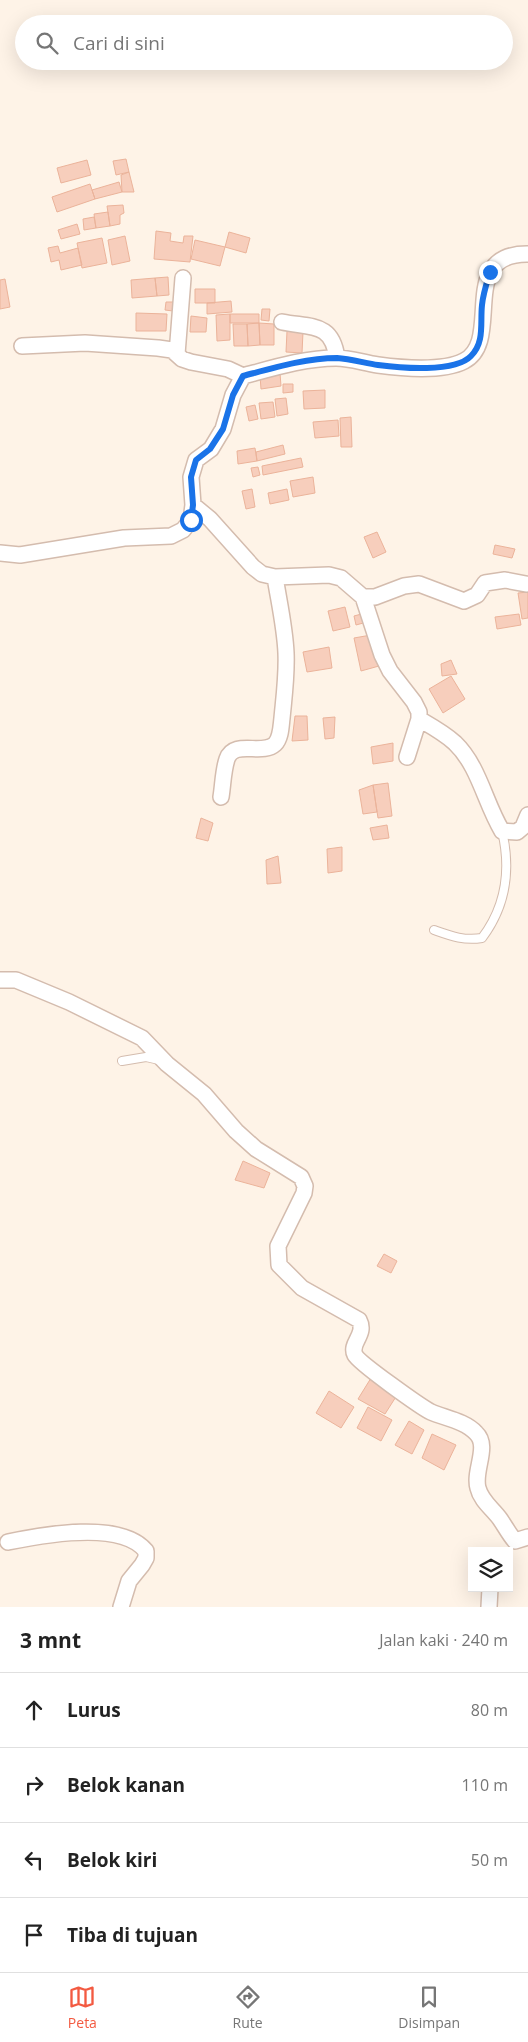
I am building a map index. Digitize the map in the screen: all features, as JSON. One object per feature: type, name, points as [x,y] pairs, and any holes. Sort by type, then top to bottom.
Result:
[{"type":"street","points":[[22,346],[85,342],[158,348],[172,350],[191,362],[228,369],[243,376],[303,362],[337,358],[405,368],[451,365],[464,362],[471,356],[479,344],[482,328],[482,304],[490,272],[502,259],[520,254],[528,254]]},
{"type":"street","points":[[177,354],[183,278]]},
{"type":"street","points":[[282,322],[322,330],[329,334],[333,340],[337,358]]},
{"type":"street","points":[[0,553],[20,555],[124,538],[171,536],[182,530],[191,520],[193,505],[191,477],[196,460],[210,449],[223,429],[233,395],[243,376]]},
{"type":"street","points":[[193,505],[262,574],[275,577],[329,575],[341,578],[363,597],[382,655],[390,671],[414,702],[419,712],[419,719],[408,757]]},
{"type":"street","points":[[221,797],[227,758],[232,751],[240,748],[263,749],[270,747],[277,742],[280,733],[286,687],[286,651],[275,577]]},
{"type":"street","points":[[363,597],[375,597],[404,586],[419,584],[464,601],[477,595],[486,583],[505,580],[526,584]]},
{"type":"street","points":[[419,719],[455,743],[466,757],[476,773],[502,831],[517,832],[522,827],[528,814]]},
{"type":"street","points":[[0,980],[16,980],[131,1033],[149,1044],[167,1064],[204,1094],[225,1120],[256,1149],[301,1177],[304,1192],[278,1246],[278,1265],[302,1288],[358,1320],[361,1332],[353,1351],[361,1362],[416,1404],[468,1427],[477,1433],[482,1444],[477,1474],[481,1497],[517,1543]]},
{"type":"street","points":[[8,1542],[55,1533],[75,1532],[124,1537],[140,1543],[146,1551],[146,1558],[129,1582],[121,1607]]},
{"type":"street","points":[[489,1607],[490,1592]]},
{"type":"lane","points":[[434,930],[456,938],[471,940],[482,938],[493,923],[506,881],[508,860],[502,831]]},
{"type":"lane","points":[[122,1061],[146,1057],[167,1064]]},
{"type":"building","points":[[126,159],[129,172],[116,175],[113,161]]},
{"type":"building","points":[[87,160],[91,175],[61,183],[57,168]]},
{"type":"building","points":[[129,172],[134,192],[122,192],[121,175]]},
{"type":"building","points":[[119,182],[122,192],[95,199],[92,190]]},
{"type":"building","points":[[90,184],[95,199],[57,212],[52,197]]},
{"type":"building","points":[[123,205],[124,213],[120,215],[120,224],[110,226],[107,206]]},
{"type":"building","points":[[108,212],[110,226],[96,228],[94,214]]},
{"type":"building","points":[[94,217],[96,228],[84,230],[83,219]]},
{"type":"building","points":[[77,224],[80,234],[61,239],[58,230]]},
{"type":"building","points":[[156,231],[171,233],[170,241],[183,243],[184,236],[193,236],[190,262],[154,259]]},
{"type":"building","points":[[229,232],[250,238],[246,253],[225,247]]},
{"type":"building","points":[[125,236],[130,261],[112,265],[108,240]]},
{"type":"building","points":[[102,238],[107,263],[82,268],[77,243]]},
{"type":"building","points":[[195,240],[225,247],[220,266],[191,259]]},
{"type":"building","points":[[58,246],[60,253],[78,248],[82,265],[61,270],[59,260],[51,262],[48,248]]},
{"type":"building","points":[[168,277],[169,295],[157,296],[155,278]]},
{"type":"building","points":[[155,278],[157,296],[132,298],[131,280]]},
{"type":"building","points":[[5,279],[10,307],[0,309],[0,280]]},
{"type":"building","points":[[195,289],[215,289],[215,303],[195,303]]},
{"type":"building","points":[[231,301],[232,312],[207,314],[207,303]]},
{"type":"building","points":[[166,302],[174,302],[173,311],[165,310]]},
{"type":"building","points":[[262,309],[270,309],[269,321],[261,320]]},
{"type":"building","points":[[136,313],[167,314],[166,331],[136,331]]},
{"type":"building","points":[[230,314],[230,340],[217,341],[216,315]]},
{"type":"building","points":[[230,314],[259,314],[259,323],[230,323]]},
{"type":"building","points":[[191,316],[207,318],[206,332],[190,332]]},
{"type":"building","points":[[259,323],[274,324],[274,345],[260,345]]},
{"type":"building","points":[[259,323],[260,345],[248,346],[247,324]]},
{"type":"building","points":[[233,324],[247,324],[248,346],[234,346]]},
{"type":"building","points":[[287,331],[303,332],[302,353],[286,352]]},
{"type":"building","points":[[280,373],[281,386],[261,389],[260,376]]},
{"type":"building","points":[[283,384],[293,384],[293,392],[283,393]]},
{"type":"building","points":[[325,390],[325,408],[304,409],[303,391]]},
{"type":"building","points":[[286,398],[288,414],[277,416],[275,399]]},
{"type":"building","points":[[273,402],[275,417],[261,419],[259,403]]},
{"type":"building","points":[[255,405],[258,419],[249,421],[246,407]]},
{"type":"building","points":[[351,417],[352,447],[341,447],[340,418]]},
{"type":"building","points":[[338,420],[339,436],[315,438],[313,422]]},
{"type":"building","points":[[283,445],[285,454],[257,461],[256,452]]},
{"type":"building","points":[[255,448],[257,461],[238,464],[237,451]]},
{"type":"building","points":[[301,458],[303,467],[263,475],[262,466]]},
{"type":"building","points":[[258,467],[260,475],[253,477],[251,468]]},
{"type":"building","points":[[313,477],[315,493],[293,497],[290,481]]},
{"type":"building","points":[[252,489],[255,507],[246,509],[242,491]]},
{"type":"building","points":[[287,489],[289,500],[270,504],[268,493]]},
{"type":"building","points":[[377,532],[386,552],[373,558],[364,537]]},
{"type":"building","points":[[495,545],[515,549],[512,558],[493,554]]},
{"type":"building","points":[[528,592],[528,618],[522,619],[518,593]]},
{"type":"building","points":[[345,607],[350,627],[333,631],[328,611]]},
{"type":"building","points":[[365,613],[367,622],[356,625],[354,616]]},
{"type":"building","points":[[519,614],[521,625],[497,629],[495,617]]},
{"type":"building","points":[[371,635],[379,666],[361,671],[354,638]]},
{"type":"building","points":[[329,647],[332,668],[307,672],[303,652]]},
{"type":"building","points":[[451,660],[457,674],[442,676],[441,664]]},
{"type":"building","points":[[451,676],[465,699],[443,713],[429,689]]},
{"type":"building","points":[[295,716],[307,716],[308,740],[292,741]]},
{"type":"building","points":[[335,717],[334,738],[325,739],[323,718]]},
{"type":"building","points":[[393,743],[393,761],[373,764],[371,747]]},
{"type":"building","points":[[388,783],[392,816],[378,818],[373,785]]},
{"type":"building","points":[[373,785],[377,812],[363,814],[359,790]]},
{"type":"building","points":[[201,818],[213,823],[208,841],[196,838]]},
{"type":"building","points":[[387,825],[389,838],[373,840],[370,828]]},
{"type":"building","points":[[342,847],[342,871],[328,873],[327,849]]},
{"type":"building","points":[[278,856],[281,883],[267,884],[266,860]]},
{"type":"building","points":[[243,1161],[270,1173],[264,1188],[235,1180]]},
{"type":"building","points":[[384,1254],[397,1261],[391,1273],[377,1266]]},
{"type":"building","points":[[371,1378],[399,1392],[385,1414],[358,1399]]},
{"type":"building","points":[[329,1391],[354,1407],[341,1428],[316,1413]]},
{"type":"building","points":[[368,1407],[392,1420],[381,1441],[357,1428]]},
{"type":"building","points":[[409,1421],[424,1430],[412,1454],[395,1445]]},
{"type":"building","points":[[432,1434],[456,1445],[444,1470],[422,1458]]},
{"type":"route","points":[[191,520],[193,505],[191,477],[196,460],[210,449],[223,429],[233,395],[243,376],[303,362],[337,358],[405,368],[436,367],[464,362],[471,356],[479,344],[482,328],[482,304],[490,272]]}]
